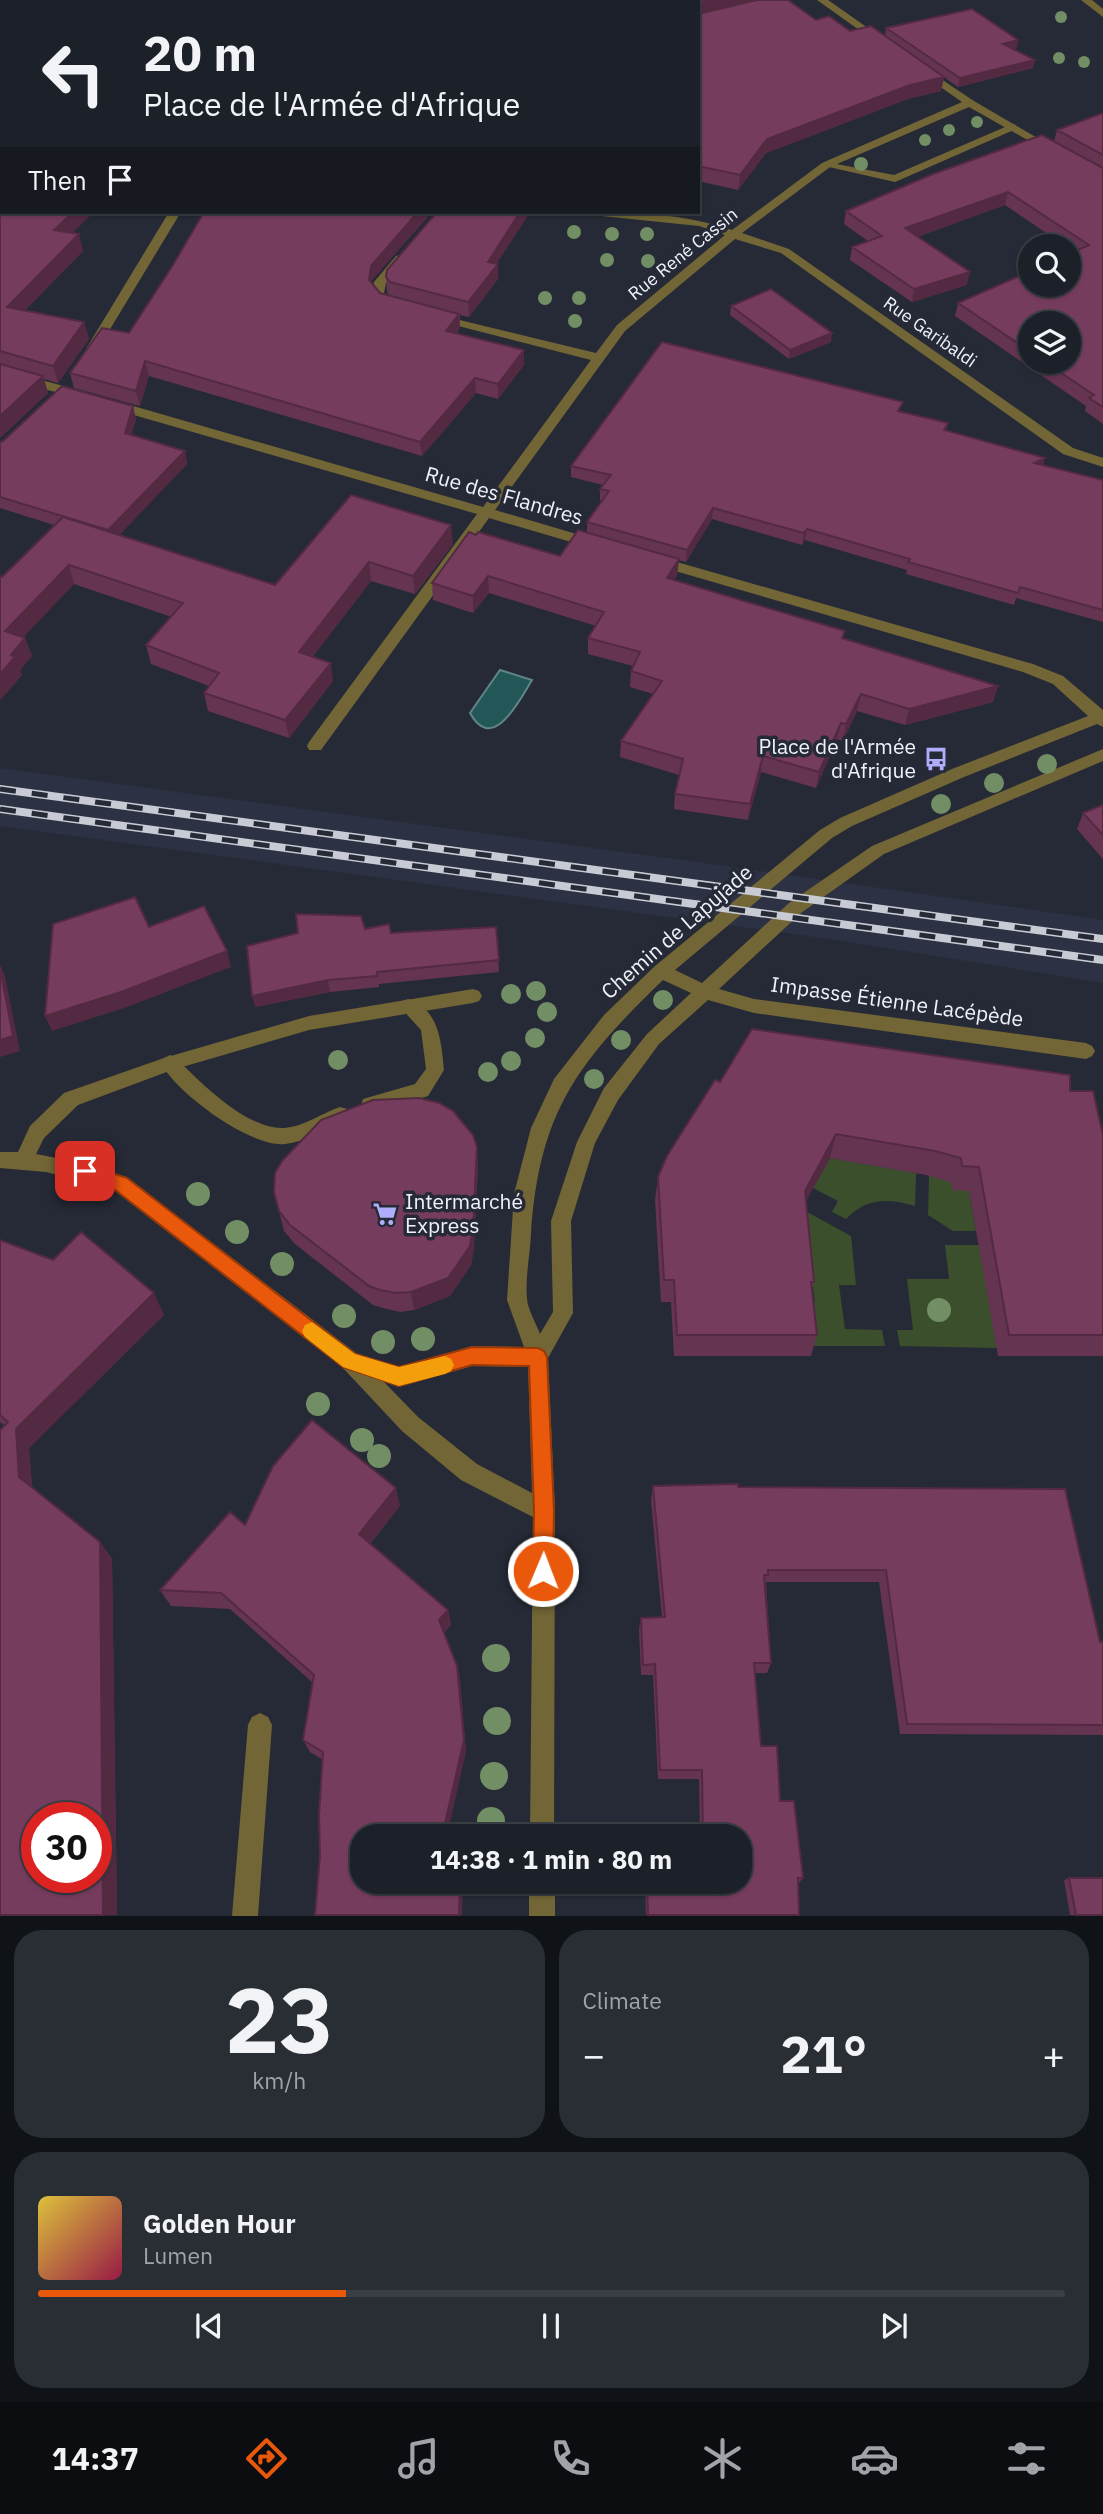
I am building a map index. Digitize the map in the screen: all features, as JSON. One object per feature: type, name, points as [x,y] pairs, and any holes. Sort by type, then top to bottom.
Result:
[{"type":"street","points":[[822,0],[891,48]]},
{"type":"street","points":[[1086,0],[1103,14]]},
{"type":"street","points":[[914,64],[970,103],[1058,152]]},
{"type":"street","name":"Rue René Cassin","points":[[316,746],[621,328],[735,233],[826,165],[970,103]]},
{"type":"street","points":[[826,165],[895,179],[1012,127]]},
{"type":"street","points":[[87,358],[174,214]]},
{"type":"street","name":"Rue Garibaldi","points":[[612,214],[700,223],[785,251],[1068,451],[1103,463]]},
{"type":"street","points":[[404,309],[386,302],[378,293],[380,282],[412,245]]},
{"type":"street","points":[[430,315],[600,358]]},
{"type":"street","name":"Rue des Flandres","points":[[0,373],[604,546]]},
{"type":"street","points":[[644,558],[1028,668],[1058,680],[1102,718]]},
{"type":"street","name":"Chemin de Lapujade","points":[[538,1357],[517,1300],[524,1194],[540,1128],[561,1085],[584,1051],[661,971],[826,835],[846,822],[958,773],[1102,718]]},
{"type":"street","points":[[542,1824],[544,1511],[538,1357],[563,1312],[561,1221],[586,1142],[611,1094],[653,1039],[703,991],[795,908],[878,850],[1103,755]]},
{"type":"street","name":"Impasse Étienne Lacépède","points":[[661,971],[703,991],[754,1006],[1086,1051]]},
{"type":"street","points":[[24,1159],[37,1132],[71,1099],[170,1063],[309,1024],[473,996]]},
{"type":"street","points":[[170,1063],[192,1087],[249,1129],[283,1137],[349,1111],[421,1090],[435,1070],[430,1027],[408,1006]]},
{"type":"street","points":[[0,1160],[24,1159],[85,1171],[121,1184],[350,1361],[410,1424],[469,1472],[544,1511]]},
{"type":"street","points":[[350,1361],[399,1377],[472,1356],[538,1357]]},
{"type":"street","points":[[245,1916],[260,1725]]},
{"type":"street","points":[[542,1894],[542,1916]]},
{"type":"shaded area","points":[[500,670],[532,680],[505,719],[497,726],[488,728],[479,724],[470,713]]},
{"type":"shaded area","points":[[0,768],[1103,920],[1103,983],[830,939],[0,826]]},
{"type":"shaded area","points":[[830,1158],[916,1173],[915,1206],[878,1202],[861,1207],[846,1219],[832,1212],[838,1201],[813,1188]]},
{"type":"shaded area","points":[[929,1176],[951,1179],[969,1191],[976,1231],[953,1231],[928,1215]]},
{"type":"shaded area","points":[[796,1206],[851,1236],[856,1285],[839,1285],[845,1329],[882,1330],[885,1346],[810,1346],[805,1303],[815,1303]]},
{"type":"shaded area","points":[[945,1245],[979,1245],[997,1348],[900,1346],[897,1330],[913,1330],[907,1279],[949,1279]]},
{"type":"building","points":[[757,0],[788,0],[816,20],[829,16],[850,31],[871,26],[944,77],[910,85],[767,139],[740,175],[700,166],[700,14]]},
{"type":"building","points":[[972,9],[1018,40],[1003,44],[1035,60],[960,78],[886,28]]},
{"type":"building","points":[[1103,113],[1103,155],[1057,130]]},
{"type":"building","points":[[1042,135],[1103,168],[1103,407],[1089,398],[1094,395],[1063,374],[1081,374],[1081,311],[1018,311],[1018,343],[958,303],[1018,277],[1018,297],[1081,297],[1081,249],[1089,245],[1081,240],[1081,234],[1072,234],[1008,192],[905,228],[970,272],[914,289],[852,247],[882,236],[846,211],[933,174]]},
{"type":"building","points":[[0,214],[71,214],[54,230],[79,234],[7,307],[84,322],[53,366],[0,351]]},
{"type":"building","points":[[203,214],[416,214],[371,266],[369,280],[380,293],[459,314],[446,331],[524,350],[498,384],[475,378],[420,442],[145,361],[136,391],[70,373],[102,328],[129,333]]},
{"type":"building","points":[[435,214],[519,214],[488,262],[498,264],[468,302],[390,282],[386,277],[387,270]]},
{"type":"building","points":[[771,289],[832,333],[790,350],[731,306]]},
{"type":"building","points":[[662,342],[903,402],[898,411],[948,423],[944,430],[1045,458],[1034,463],[1103,480],[1103,610],[1020,587],[1018,593],[908,562],[910,559],[807,529],[804,533],[713,508],[687,550],[587,522],[609,491],[600,489],[611,475],[571,466]]},
{"type":"building","points":[[0,364],[43,376],[0,416]]},
{"type":"building","points":[[62,386],[133,406],[125,433],[185,451],[108,530],[0,497],[0,442]]},
{"type":"building","points":[[351,495],[451,525],[413,576],[369,562],[299,652],[331,663],[285,720],[204,693],[219,673],[146,645],[183,603],[69,565],[5,631],[25,638],[11,655],[15,657],[0,674],[0,576],[63,517],[275,585]]},
{"type":"building","points":[[578,530],[679,559],[667,578],[845,631],[842,638],[998,686],[909,709],[861,694],[846,724],[841,723],[819,772],[763,756],[750,804],[675,794],[683,759],[621,741],[662,681],[631,671],[640,652],[588,638],[604,612],[488,576],[473,596],[432,583],[469,532],[476,535],[478,532],[560,556]]},
{"type":"building","points":[[1103,805],[1103,835],[1083,813]]},
{"type":"building","points":[[135,897],[149,927],[204,906],[227,951],[121,992],[45,1016],[53,924]]},
{"type":"building","points":[[296,914],[361,916],[365,929],[389,924],[391,933],[496,927],[499,960],[377,972],[377,976],[328,980],[252,996],[247,946],[298,933]]},
{"type":"building","points":[[0,968],[13,1036],[0,1040]]},
{"type":"building","points":[[752,1029],[1070,1075],[1070,1091],[1093,1091],[1103,1135],[1103,1335],[1009,1335],[979,1167],[962,1166],[961,1158],[935,1151],[836,1134],[805,1191],[817,1335],[677,1335],[674,1280],[664,1280],[658,1177],[667,1156],[715,1080],[720,1082]]},
{"type":"building","points":[[419,1098],[439,1103],[453,1111],[473,1135],[477,1147],[473,1228],[470,1246],[448,1278],[411,1292],[396,1293],[369,1286],[290,1225],[279,1211],[274,1192],[275,1173],[282,1161],[321,1120],[373,1100]]},
{"type":"building","points":[[81,1232],[154,1293],[16,1429],[19,1477],[100,1542],[102,1802],[21,1802],[21,1893],[103,1893],[103,1915],[0,1915],[0,1430],[8,1422],[0,1415],[0,1240],[53,1260]]},
{"type":"building","points":[[312,1420],[396,1488],[359,1534],[448,1610],[439,1620],[457,1666],[464,1740],[445,1824],[350,1824],[350,1894],[460,1894],[459,1915],[315,1915],[320,1856],[319,1815],[323,1752],[303,1740],[314,1675],[221,1593],[160,1590],[230,1512],[245,1525],[273,1466]]},
{"type":"building","points":[[738,1484],[738,1487],[1065,1489],[1100,1642],[1103,1642],[1103,1725],[907,1724],[886,1570],[768,1570],[768,1575],[764,1575],[771,1663],[754,1663],[761,1746],[777,1746],[780,1801],[794,1801],[803,1878],[798,1878],[799,1915],[648,1915],[647,1894],[752,1894],[752,1824],[703,1824],[702,1770],[660,1770],[655,1664],[643,1665],[641,1618],[665,1617],[653,1486]]},
{"type":"building","points":[[1069,1878],[1103,1878],[1103,1915],[1076,1915]]},
{"type":"railway","points":[[0,789],[1103,939]]},
{"type":"railway","points":[[0,809],[1103,960]]},
{"type":"slow traffic","points":[[312,1331],[350,1361],[399,1377],[445,1365]]},
{"type":"place","name":"Place de l'Armée d'Afrique","points":[[936,759]]},
{"type":"place","name":"Intermarché Express","points":[[385,1214]]},
{"type":"route","points":[[85,1171],[121,1184],[350,1361],[399,1377],[472,1356],[538,1357],[544,1511],[543,1571]]}]
